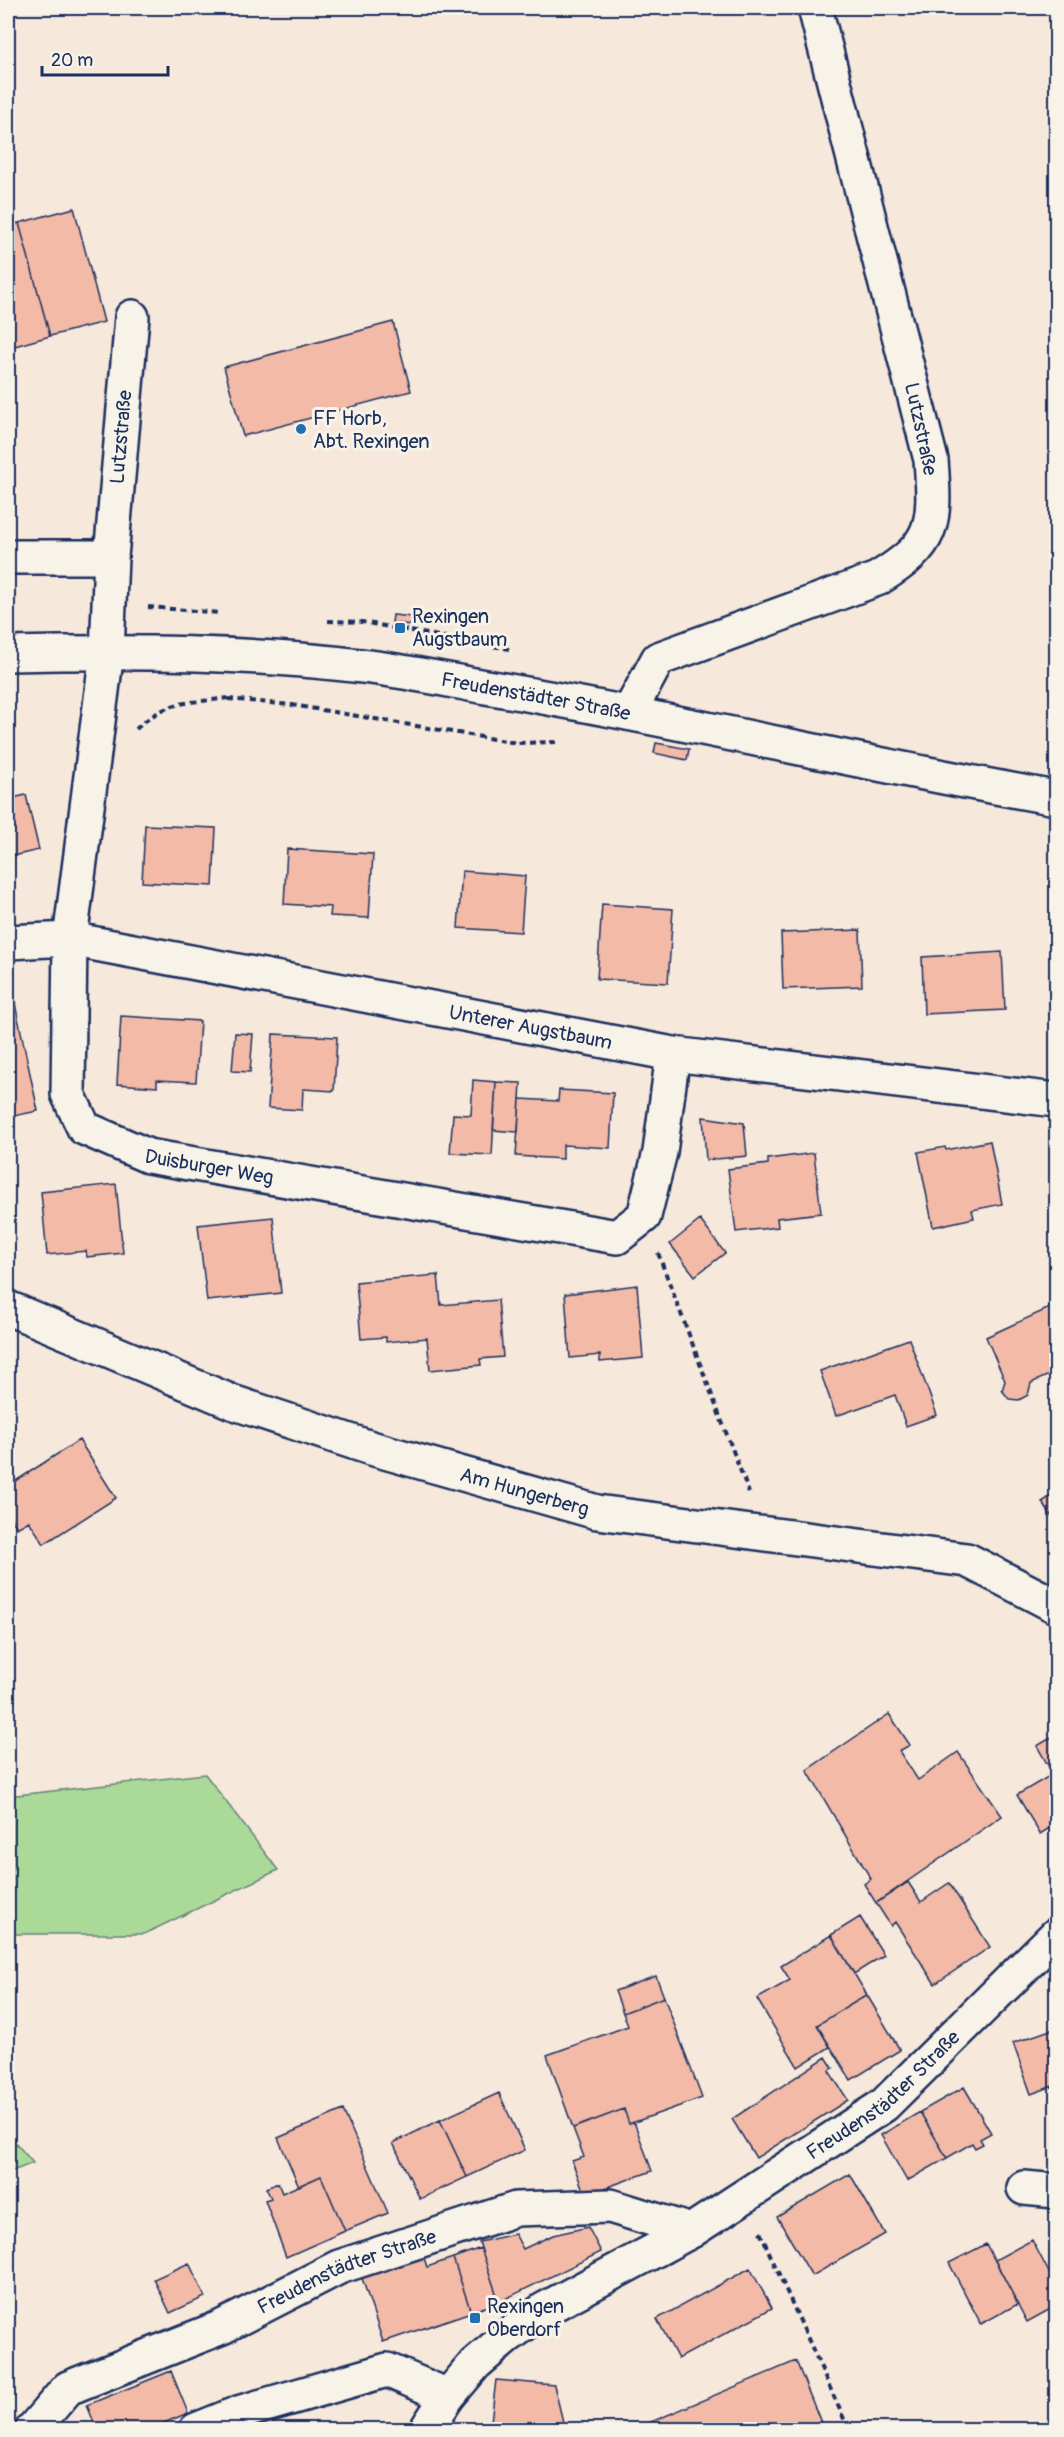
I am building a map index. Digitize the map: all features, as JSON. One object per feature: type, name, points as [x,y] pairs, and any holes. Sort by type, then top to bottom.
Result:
[{"type":"street","name":"Lutzstraße","points":[[629,713],[658,659],[877,579],[908,561],[927,536],[934,504],[931,460],[815,8]]},
{"type":"street","name":"Lutzstraße","points":[[107,652],[111,557],[132,317]]},
{"type":"street","points":[[8,557],[111,557]]},
{"type":"street","name":"Freudenstädter Straße","points":[[8,654],[107,652],[230,656],[369,667],[629,713],[965,783],[1056,798]]},
{"type":"street","name":"Duisburger Weg","points":[[107,652],[70,939],[68,1094],[84,1128],[148,1156],[618,1237],[644,1216]]},
{"type":"street","name":"Unterer Augstbaum","points":[[8,942],[70,939],[673,1054],[1056,1100]]},
{"type":"street","points":[[644,1216],[660,1152],[673,1054]]},
{"type":"street","name":"Am Hungerberg","points":[[8,1308],[232,1402],[371,1448],[597,1512],[967,1560],[1056,1606]]},
{"type":"street","name":"Freudenstädter Straße","points":[[426,2430],[448,2396],[476,2364],[545,2309],[691,2231],[745,2198],[884,2105],[1045,1958],[1056,1935]]},
{"type":"street","points":[[1024,2188],[1056,2191]]},
{"type":"street","name":"Freudenstädter Straße","points":[[32,2430],[68,2388],[222,2327],[339,2267],[516,2209],[610,2206],[691,2231]]},
{"type":"street","points":[[196,2430],[238,2413],[387,2370],[448,2396]]},
{"type":"path","points":[[228,699],[292,705],[517,743],[561,742]]},
{"type":"path","points":[[644,1216],[763,1533]]},
{"type":"path","points":[[745,2198],[849,2430]]},
{"type":"green space","points":[[205,1774],[278,1870],[144,1934],[8,1934],[8,1796]]},
{"type":"green space","points":[[8,2134],[33,2163],[8,2173]]},
{"type":"building","points":[[74,208],[104,322],[50,336],[19,223]]},
{"type":"building","points":[[19,223],[50,336],[8,348],[8,226]]},
{"type":"building","points":[[393,322],[411,391],[243,436],[224,367]]},
{"type":"building","points":[[393,615],[422,618],[421,626],[392,623]]},
{"type":"building","points":[[656,743],[689,749],[687,760],[654,753]]},
{"type":"building","points":[[26,795],[39,850],[8,857],[8,799]]},
{"type":"building","points":[[145,825],[216,828],[213,886],[142,882]]},
{"type":"building","points":[[287,849],[373,854],[369,918],[330,916],[331,907],[284,904]]},
{"type":"building","points":[[462,871],[525,876],[521,932],[458,928]]},
{"type":"building","points":[[602,904],[673,909],[668,983],[597,979]]},
{"type":"building","points":[[860,930],[862,986],[783,989],[781,933]]},
{"type":"building","points":[[1002,952],[1005,1010],[924,1014],[922,957]]},
{"type":"building","points":[[14,999],[38,1111],[8,1117],[8,1001]]},
{"type":"building","points":[[121,1016],[200,1021],[196,1082],[157,1080],[157,1087],[117,1084]]},
{"type":"building","points":[[235,1033],[253,1034],[250,1072],[232,1071]]},
{"type":"building","points":[[273,1034],[337,1037],[334,1091],[303,1089],[302,1110],[268,1108]]},
{"type":"building","points":[[473,1080],[496,1082],[492,1155],[450,1153],[453,1114],[471,1115]]},
{"type":"building","points":[[496,1082],[521,1083],[518,1132],[493,1130]]},
{"type":"building","points":[[559,1090],[613,1093],[610,1148],[563,1145],[563,1159],[516,1156],[520,1099],[558,1101]]},
{"type":"building","points":[[703,1117],[744,1123],[747,1156],[706,1160]]},
{"type":"building","points":[[990,1141],[1002,1204],[972,1210],[974,1218],[933,1227],[918,1152],[945,1147],[946,1150]]},
{"type":"building","points":[[814,1153],[821,1213],[777,1218],[778,1227],[736,1232],[728,1169],[768,1164],[768,1159]]},
{"type":"building","points":[[116,1184],[123,1253],[87,1257],[86,1251],[47,1255],[41,1192]]},
{"type":"building","points":[[273,1217],[281,1293],[207,1301],[198,1225]]},
{"type":"building","points":[[700,1220],[725,1253],[695,1276],[670,1244]]},
{"type":"building","points":[[438,1275],[441,1305],[498,1300],[503,1357],[480,1359],[481,1365],[430,1370],[427,1338],[386,1342],[386,1337],[361,1339],[356,1282]]},
{"type":"building","points":[[637,1285],[643,1358],[600,1362],[600,1355],[570,1358],[565,1294]]},
{"type":"building","points":[[1056,1305],[1056,1372],[1031,1383],[1028,1395],[1019,1400],[1009,1399],[1002,1390],[1005,1381],[986,1337]]},
{"type":"building","points":[[909,1339],[937,1415],[906,1426],[895,1395],[836,1416],[820,1371]]},
{"type":"building","points":[[79,1440],[116,1498],[44,1544],[29,1521],[17,1528],[8,1513],[8,1486]]},
{"type":"building","points":[[1056,1493],[1056,1523],[1042,1502]]},
{"type":"building","points":[[889,1714],[910,1745],[899,1751],[918,1780],[958,1752],[1002,1816],[876,1903],[864,1884],[871,1879],[807,1770]]},
{"type":"building","points":[[1056,1735],[1056,1824],[1040,1834],[1017,1795],[1053,1774],[1037,1746]]},
{"type":"building","points":[[908,1882],[921,1902],[949,1883],[990,1947],[935,1984],[895,1922],[891,1926],[876,1903]]},
{"type":"building","points":[[860,1917],[884,1955],[854,1974],[831,1935]]},
{"type":"building","points":[[831,1935],[867,1995],[817,2025],[830,2047],[798,2067],[757,1999],[790,1980],[781,1966]]},
{"type":"building","points":[[656,1976],[664,1997],[623,2013],[615,1991]]},
{"type":"building","points":[[867,1995],[900,2050],[851,2080],[817,2025]]},
{"type":"building","points":[[664,1997],[702,2098],[629,2124],[624,2109],[573,2128],[547,2055],[628,2026],[623,2013]]},
{"type":"building","points":[[1056,2028],[1056,2096],[1053,2086],[1031,2094],[1013,2043]]},
{"type":"building","points":[[826,2057],[833,2068],[829,2071],[848,2100],[756,2158],[732,2119]]},
{"type":"building","points":[[964,2087],[991,2133],[980,2139],[983,2144],[975,2148],[972,2143],[947,2158],[920,2112]]},
{"type":"building","points":[[499,2093],[525,2150],[467,2177],[440,2120]]},
{"type":"building","points":[[624,2109],[629,2124],[634,2122],[652,2171],[585,2195],[572,2161],[584,2157],[573,2128]]},
{"type":"building","points":[[343,2110],[388,2213],[345,2231],[321,2176],[299,2186],[278,2138]]},
{"type":"building","points":[[920,2112],[947,2158],[907,2181],[881,2135]]},
{"type":"building","points":[[440,2120],[467,2177],[420,2199],[393,2143]]},
{"type":"building","points":[[850,2174],[885,2234],[812,2276],[777,2217]]},
{"type":"building","points":[[321,2176],[345,2231],[286,2257],[265,2200],[271,2198],[266,2188],[278,2183],[282,2193]]},
{"type":"building","points":[[588,2227],[601,2252],[499,2302],[479,2242],[515,2234],[523,2249],[553,2235]]},
{"type":"building","points":[[1032,2240],[1056,2286],[1056,2306],[1027,2322],[995,2260]]},
{"type":"building","points":[[986,2244],[1018,2304],[981,2324],[949,2263]]},
{"type":"building","points":[[481,2248],[499,2302],[471,2312],[453,2258]]},
{"type":"building","points":[[423,2255],[427,2267],[453,2258],[471,2312],[383,2342],[361,2275]]},
{"type":"building","points":[[189,2263],[205,2297],[170,2313],[154,2279]]},
{"type":"building","points":[[750,2268],[772,2308],[678,2359],[657,2319]]},
{"type":"building","points":[[796,2361],[824,2430],[632,2430]]},
{"type":"building","points":[[171,2371],[188,2413],[147,2430],[97,2430],[87,2405]]},
{"type":"building","points":[[496,2380],[554,2385],[565,2430],[490,2430]]},
{"type":"building","points":[[1056,2416],[1056,2430],[1031,2430]]},
{"type":"place","name":"FF Horb, Abt. Rexingen","points":[[301,429]]},
{"type":"place","name":"Rexingen Augstbaum","points":[[400,628]]},
{"type":"place","name":"Rexingen Oberdorf","points":[[475,2318]]}]
